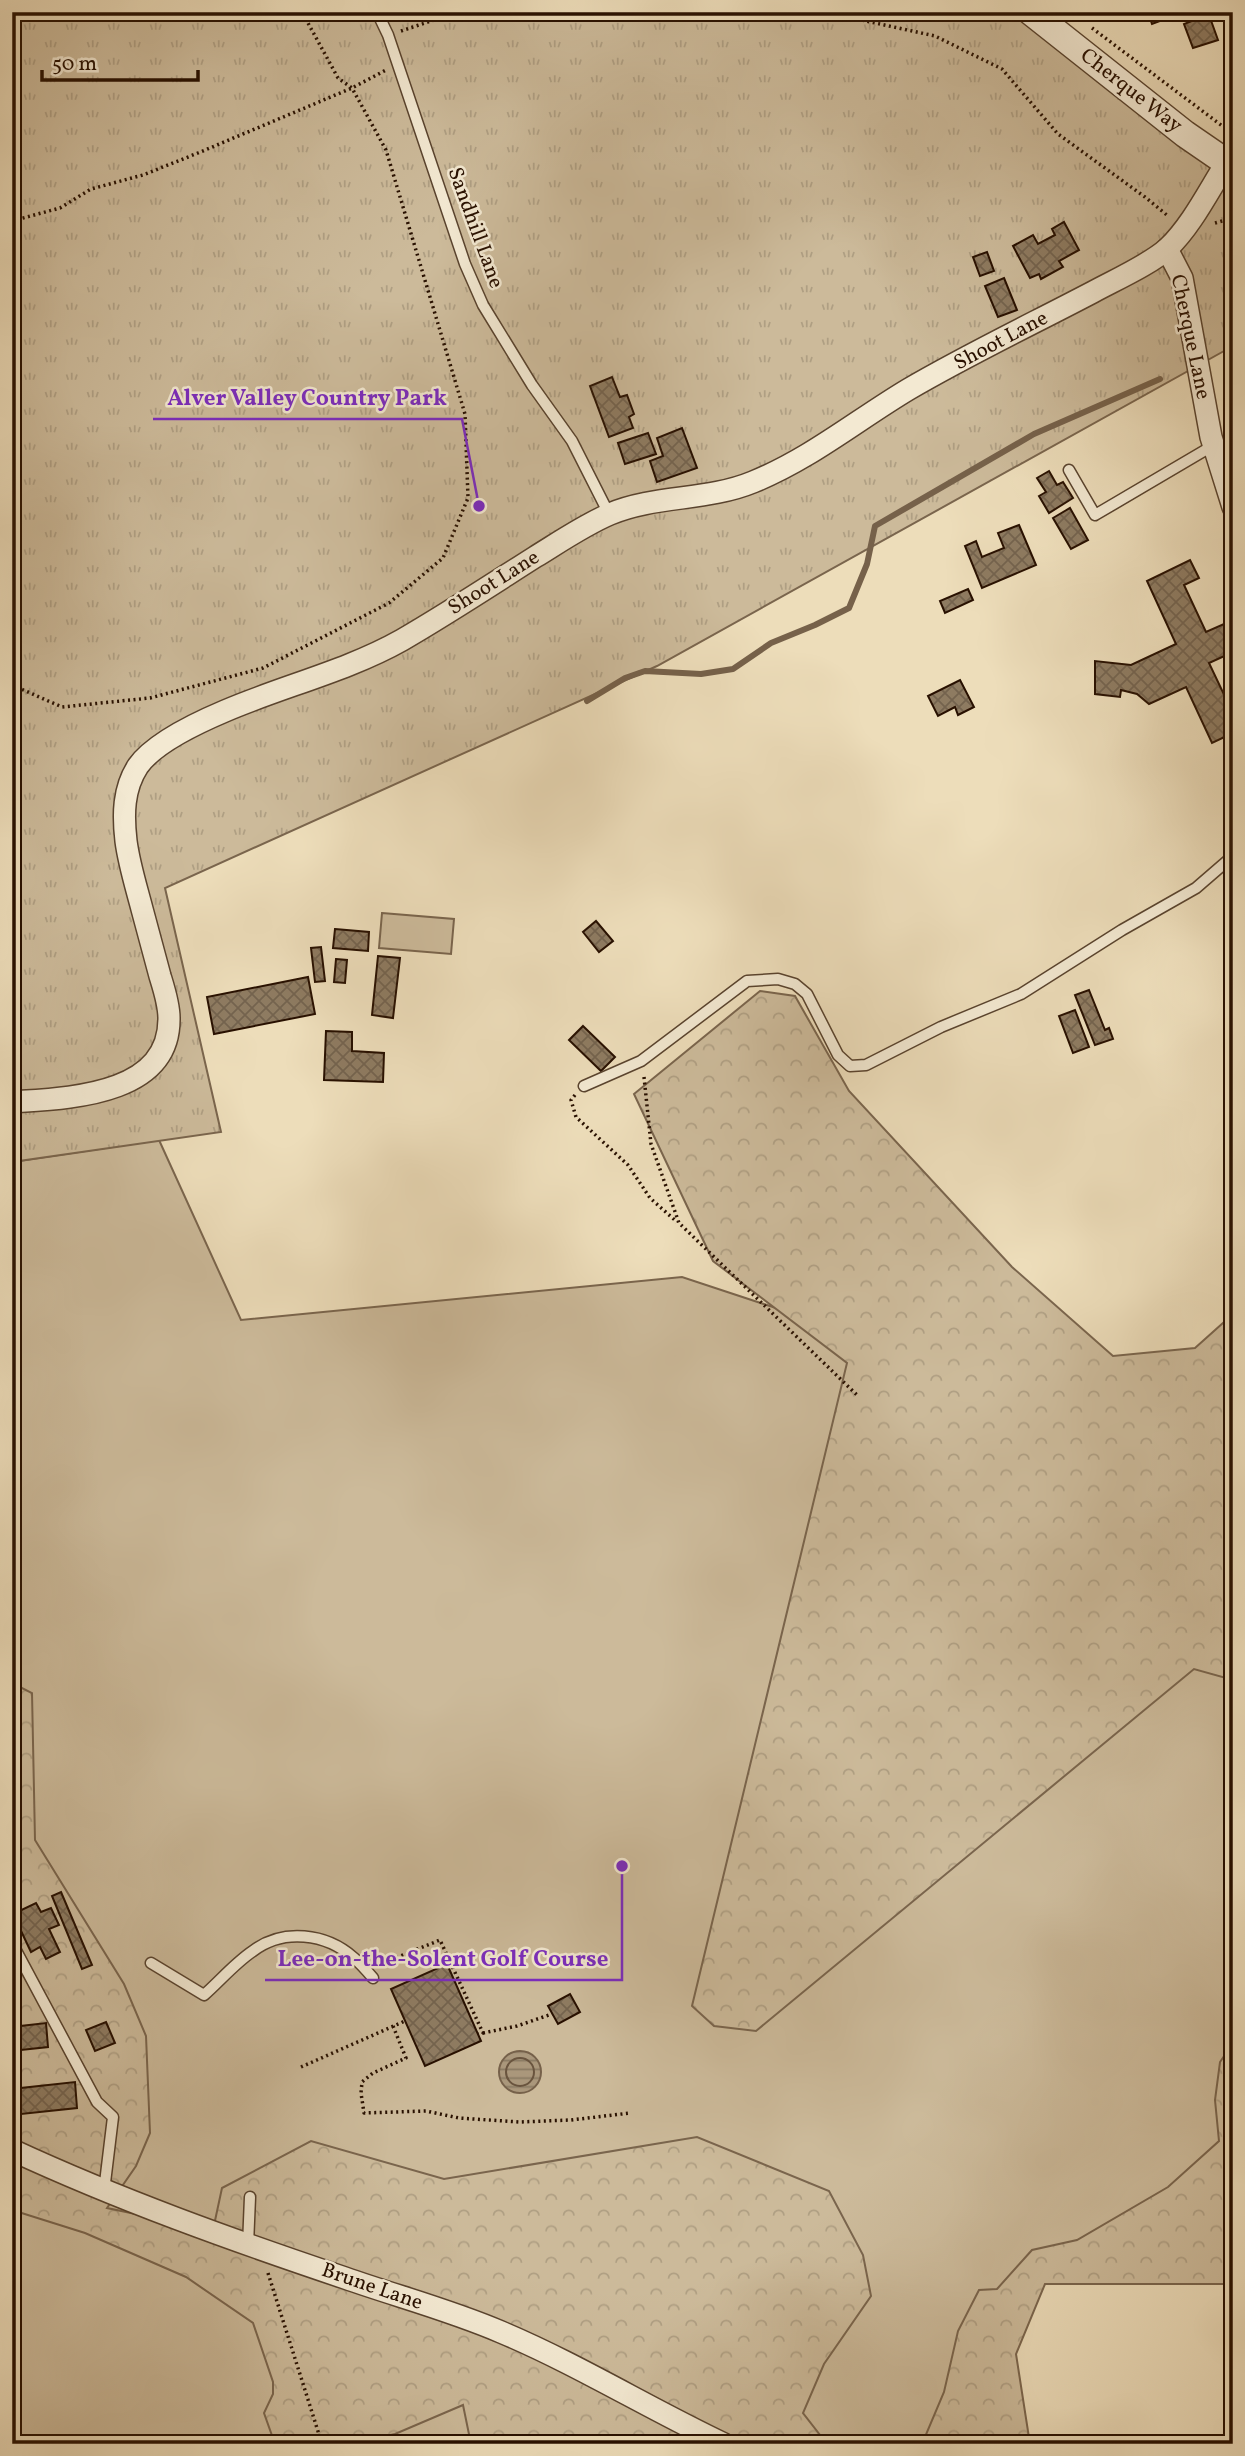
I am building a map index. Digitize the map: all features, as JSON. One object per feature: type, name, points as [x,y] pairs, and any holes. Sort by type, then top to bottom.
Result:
[{"type":"street","name":"Cherque Way","points":[[1031,12],[1185,134],[1230,164]]},
{"type":"street","name":"Shoot Lane","points":[[12,1102],[70,1098],[102,1091],[132,1080],[149,1069],[160,1054],[167,1037],[169,1007],[128,855],[124,822],[125,799],[141,761],[172,738],[223,712],[354,662],[398,642],[610,514],[642,505],[716,493],[751,483],[802,458],[909,389],[1122,276],[1167,249],[1230,164]]},
{"type":"street","name":"Cherque Lane","points":[[1167,249],[1182,278],[1214,446],[1233,507]]},
{"type":"street","name":"Brune Lane","points":[[12,2150],[104,2191],[256,2248],[499,2331],[561,2359],[724,2444]]},
{"type":"lane","name":"Sandhill Lane","points":[[377,12],[388,35],[465,264],[483,306],[532,385],[572,440],[610,514]]},
{"type":"lane","points":[[1069,470],[1095,515],[1214,446]]},
{"type":"lane","points":[[584,1086],[625,1070],[646,1058],[747,981],[778,979],[795,984],[807,994],[838,1055],[850,1066],[866,1065],[941,1027],[1021,994],[1122,930],[1196,888],[1233,856]]},
{"type":"lane","points":[[151,1963],[204,1995],[253,1950],[278,1937],[302,1936],[323,1940],[353,1956],[370,1974]]},
{"type":"lane","points":[[12,1942],[97,2102],[113,2117],[104,2191]]},
{"type":"lane","points":[[250,2197],[256,2248]]},
{"type":"path","points":[[12,685],[62,708],[150,698],[263,668],[389,603],[443,558],[468,498],[465,414],[386,150],[352,88],[338,78],[302,12]]},
{"type":"path","points":[[388,35],[443,17],[501,12]]},
{"type":"path","points":[[848,12],[857,19],[934,36],[1002,69],[1058,134],[1145,197],[1183,229]]},
{"type":"path","points":[[1082,20],[1233,134]]},
{"type":"path","points":[[12,221],[60,208],[91,189],[144,175],[352,88],[397,64]]},
{"type":"path","points":[[646,1058],[644,1078],[651,1144],[679,1223]]},
{"type":"path","points":[[584,1086],[571,1100],[576,1117],[628,1165],[650,1198],[858,1395]]},
{"type":"path","points":[[370,1974],[440,1940],[480,2033],[517,2026],[552,2014]]},
{"type":"path","points":[[300,2067],[405,2021]]},
{"type":"path","points":[[393,2026],[405,2058],[362,2081],[361,2093],[365,2113],[426,2111],[458,2118],[519,2122],[571,2120],[630,2113]]},
{"type":"path","points":[[256,2248],[273,2290],[323,2444]]},
{"type":"green space","points":[[12,12],[1022,12],[1233,164],[1233,346],[657,666],[165,888],[221,1132],[12,1162]]},
{"type":"green space","points":[[382,913],[454,919],[451,954],[379,948]]},
{"type":"green space","points":[[760,991],[795,996],[849,1091],[1012,1267],[1113,1356],[1195,1348],[1233,1314],[1233,1680],[1194,1669],[756,2031],[714,2026],[692,2006],[847,1363],[713,1261],[634,1094]]},
{"type":"green space","points":[[159,1140],[241,1320],[682,1277],[1233,1459],[1233,2274],[1040,2273],[1008,2353],[991,2444],[12,2444],[12,1162]]},
{"type":"green space","points":[[12,1683],[32,1693],[35,1840],[124,1984],[146,2036],[150,2133],[136,2166],[107,2208],[213,2230],[222,2188],[311,2141],[444,2179],[697,2137],[829,2191],[863,2255],[871,2296],[824,2364],[803,2413],[827,2444],[471,2444],[463,2405],[395,2434],[350,2444],[275,2444],[264,2413],[273,2394],[273,2382],[253,2323],[186,2277],[85,2233],[12,2210]]},
{"type":"green space","points":[[1233,2043],[1233,2284],[1045,2284],[1016,2354],[1030,2444],[922,2444],[944,2392],[958,2331],[979,2290],[997,2289],[1032,2250],[1077,2240],[1168,2187],[1219,2141],[1215,2100],[1220,2062]]},
{"type":"water","points":[[520,2051],[535,2057],[541,2072],[535,2087],[520,2093],[505,2087],[499,2072],[505,2057]]},
{"type":"building","points":[[1148,12],[1165,12],[1168,18],[1152,24]]},
{"type":"building","points":[[1207,12],[1209,15],[1218,40],[1193,48],[1184,24],[1192,21],[1190,16]]},
{"type":"building","points":[[1064,222],[1079,250],[1059,261],[1063,267],[1041,279],[1039,274],[1030,278],[1013,246],[1033,235],[1038,244],[1055,235],[1052,229]]},
{"type":"building","points":[[987,252],[994,271],[980,276],[973,257]]},
{"type":"building","points":[[1004,278],[1017,310],[998,317],[985,286]]},
{"type":"building","points":[[612,377],[620,397],[627,395],[634,414],[629,417],[633,428],[609,437],[590,386]]},
{"type":"building","points":[[682,428],[697,468],[657,482],[650,461],[663,456],[657,438]]},
{"type":"building","points":[[648,433],[656,454],[625,464],[618,443]]},
{"type":"building","points":[[1049,471],[1057,485],[1063,482],[1073,498],[1049,513],[1039,496],[1046,492],[1037,478]]},
{"type":"building","points":[[1070,508],[1088,540],[1071,549],[1053,518]]},
{"type":"building","points":[[1019,525],[1036,565],[982,588],[965,546],[976,541],[982,557],[1004,548],[998,533]]},
{"type":"building","points":[[1190,560],[1199,578],[1184,585],[1206,632],[1233,620],[1233,652],[1209,663],[1227,701],[1233,698],[1233,733],[1212,743],[1186,687],[1149,704],[1137,694],[1121,690],[1120,697],[1095,694],[1095,661],[1131,665],[1176,644],[1147,581]]},
{"type":"building","points":[[968,589],[973,600],[945,613],[940,601]]},
{"type":"building","points":[[960,680],[974,707],[958,715],[955,707],[938,716],[928,696]]},
{"type":"building","points":[[596,921],[613,941],[599,952],[583,932]]},
{"type":"building","points":[[335,929],[369,932],[368,951],[333,948]]},
{"type":"building","points":[[321,947],[325,981],[315,982],[311,948]]},
{"type":"building","points":[[378,956],[400,958],[393,1018],[372,1015]]},
{"type":"building","points":[[336,959],[347,960],[345,983],[334,982]]},
{"type":"building","points":[[308,977],[315,1014],[214,1034],[207,997]]},
{"type":"building","points":[[1089,990],[1105,1030],[1109,1028],[1113,1039],[1095,1045],[1075,995]]},
{"type":"building","points":[[1075,1010],[1089,1047],[1073,1053],[1059,1016]]},
{"type":"building","points":[[583,1026],[615,1057],[601,1071],[569,1040]]},
{"type":"building","points":[[326,1031],[352,1032],[352,1051],[384,1053],[383,1082],[324,1080]]},
{"type":"building","points":[[61,1892],[92,1965],[82,1969],[52,1896]]},
{"type":"building","points":[[36,1903],[41,1912],[51,1908],[59,1925],[49,1929],[60,1952],[46,1959],[40,1947],[31,1952],[13,1914]]},
{"type":"building","points":[[447,1964],[481,2041],[425,2066],[391,1989]]},
{"type":"building","points":[[570,1994],[580,2012],[558,2024],[548,2006]]},
{"type":"building","points":[[106,2022],[115,2043],[95,2051],[86,2030]]},
{"type":"building","points":[[46,2023],[48,2047],[12,2051],[12,2027]]},
{"type":"building","points":[[75,2082],[77,2108],[12,2115],[12,2089]]},
{"type":"waterway","points":[[587,701],[625,678],[645,671],[701,674],[733,669],[771,643],[849,608],[867,564],[875,526],[1034,434],[1160,379]]},
{"type":"place","name":"Alver Valley Country Park","points":[[479,506]]},
{"type":"place","name":"Lee-on-the-Solent Golf Course","points":[[622,1866]]}]
